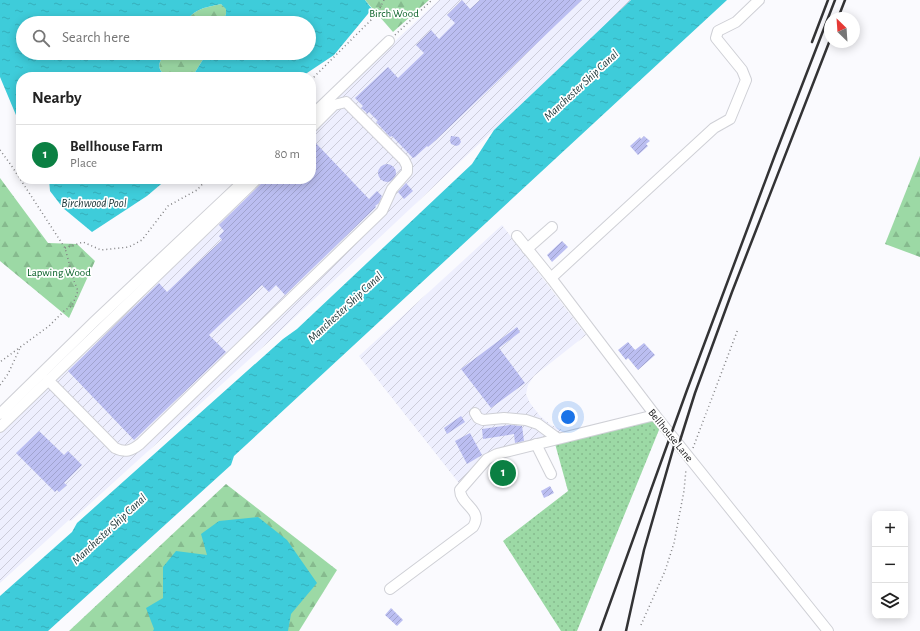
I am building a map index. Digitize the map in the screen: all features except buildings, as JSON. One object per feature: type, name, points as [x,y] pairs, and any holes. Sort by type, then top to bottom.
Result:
[{"type":"street","points":[[551,278],[714,128],[730,118],[746,80],[742,70],[716,38],[718,31],[736,22],[759,0]]},
{"type":"street","points":[[316,111],[389,41]]},
{"type":"street","points":[[48,380],[115,448],[120,451],[127,452],[133,449],[382,212],[392,189],[407,172],[407,166],[404,160],[346,102],[334,105],[316,123]]},
{"type":"street","points":[[0,414],[95,321],[241,184]]},
{"type":"street","points":[[0,427],[252,184]]},
{"type":"street","points":[[527,248],[552,227]]},
{"type":"street","name":"Bellhouse Lane","points":[[517,236],[551,278],[654,415],[828,631]]},
{"type":"street","points":[[475,414],[478,418],[483,420],[504,418],[526,420],[538,424],[557,438]]},
{"type":"street","points":[[390,588],[472,527],[476,518],[462,497],[460,490],[487,459],[497,454],[557,438],[654,415]]},
{"type":"street","points":[[536,444],[551,474]]},
{"type":"path","points":[[316,75],[377,14],[384,0]]},
{"type":"path","points":[[389,41],[432,0]]},
{"type":"path","points":[[0,150],[16,173]]},
{"type":"path","points":[[0,362],[50,326],[65,310],[72,306],[78,291],[65,248],[23,184]]},
{"type":"path","points":[[65,248],[83,242],[101,250],[128,247],[142,240],[168,206],[197,190],[202,184]]},
{"type":"path","points":[[641,625],[665,571],[674,543],[684,491],[686,470],[738,329]]},
{"type":"path","points":[[0,385],[8,374],[21,346]]},
{"type":"shaded area","points":[[439,0],[632,0],[275,336],[71,521],[69,520],[0,583],[0,419],[244,184],[316,184],[316,115]]},
{"type":"shaded area","points":[[502,225],[586,335],[534,376],[528,385],[526,394],[530,403],[540,416],[551,425],[570,433],[497,452],[462,487],[359,356]]},
{"type":"green space","name":"Birch Wood","points":[[365,0],[429,0],[393,32]]},
{"type":"green space","points":[[221,4],[226,8],[226,14],[225,16],[190,16],[196,11]]},
{"type":"green space","points":[[161,60],[203,60],[195,72],[162,72],[159,66]]},
{"type":"green space","points":[[920,156],[920,257],[885,244]]},
{"type":"green space","name":"Lapwing Wood","points":[[0,178],[48,243],[77,244],[95,261],[69,318],[0,261]]},
{"type":"green space","points":[[654,416],[661,425],[577,631],[561,631],[503,541],[568,491],[554,440]]},
{"type":"green space","points":[[226,484],[337,570],[299,631],[69,631]]},
{"type":"water","points":[[0,0],[365,0],[372,9],[334,55],[308,72],[195,72],[203,60],[316,60],[316,16],[225,16],[226,9],[221,4],[200,9],[190,16],[16,16],[16,60],[161,60],[159,66],[162,72],[16,72],[16,115],[0,77]]},
{"type":"water","name":"Manchester Ship Canal","points":[[631,0],[727,0],[234,456],[231,465],[48,631],[0,631],[0,596],[72,532],[77,523],[283,339],[297,329],[472,164],[494,130]]},
{"type":"water","name":"Birchwood Pool","points":[[49,184],[161,184],[147,196],[92,232],[63,208],[50,191]]},
{"type":"water","points":[[258,517],[287,540],[317,583],[291,614],[288,631],[153,631],[154,629],[146,608],[163,598],[163,567],[176,551],[207,555],[201,534],[219,521]]},
{"type":"railway","points":[[812,42],[828,0]]},
{"type":"railway","points":[[600,631],[687,390],[835,0]]},
{"type":"railway","points":[[840,12],[845,0]]},
{"type":"railway","points":[[678,447],[695,393],[732,292],[827,48]]},
{"type":"railway","points":[[626,631],[644,550],[676,439]]},
{"type":"place","name":"Bellhouse Farm","points":[[503,473]]}]
